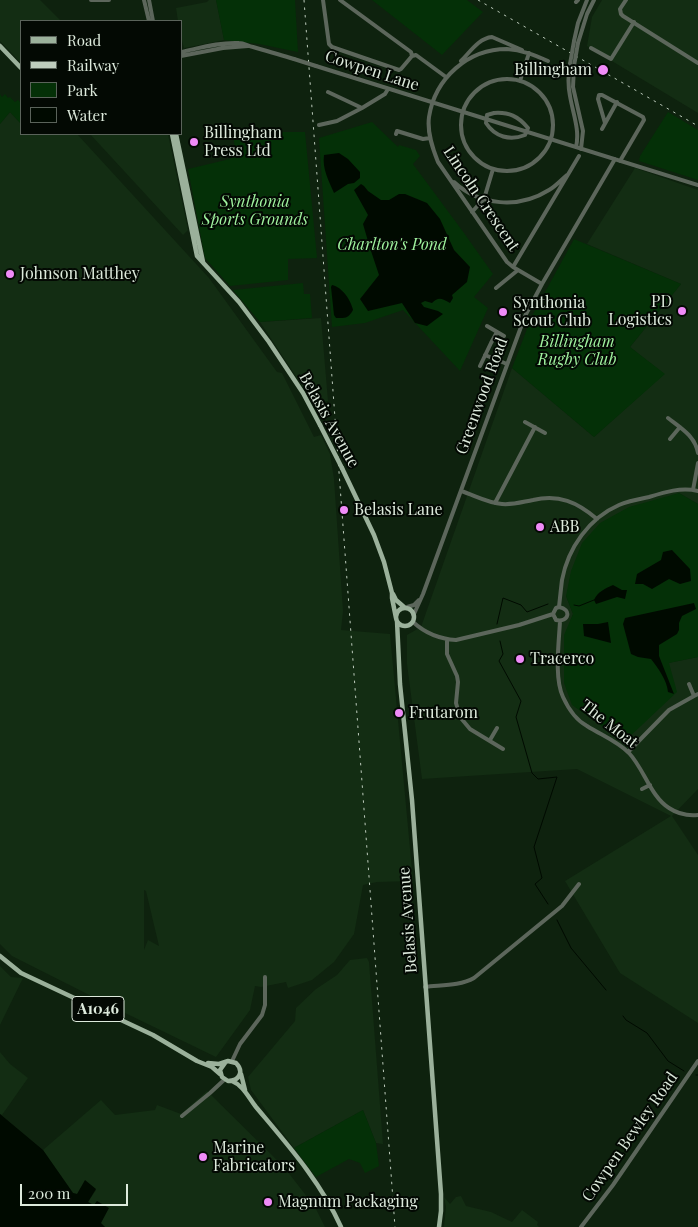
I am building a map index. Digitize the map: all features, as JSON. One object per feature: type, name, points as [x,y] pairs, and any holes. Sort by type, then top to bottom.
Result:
[{"type":"main road","points":[[0,46],[20,67]]},
{"type":"main road","points":[[172,135],[203,263]]},
{"type":"main road","points":[[176,135],[188,200]]},
{"type":"main road","name":"Belasis Avenue","points":[[188,200],[197,256],[239,302],[269,342],[303,393],[374,535],[392,593],[397,620],[402,712],[414,826],[441,1194],[439,1227]]},
{"type":"main road","name":"Belasis Avenue","points":[[392,593],[396,600],[405,607]]},
{"type":"main road","points":[[398,644],[402,631],[411,624],[414,614],[405,607],[398,611],[397,620],[402,626],[411,624]]},
{"type":"main road","name":"A1046","points":[[0,956],[21,973],[153,1036],[196,1061],[219,1064],[232,1061]]},
{"type":"main road","points":[[232,1061],[238,1065],[245,1092]]},
{"type":"main road","name":"A1046","points":[[205,1063],[212,1066],[224,1080]]},
{"type":"main road","points":[[220,1074],[225,1063]]},
{"type":"main road","points":[[232,1081],[238,1078],[240,1072]]},
{"type":"main road","points":[[224,1080],[232,1081],[242,1087],[252,1102],[278,1132],[334,1211],[341,1227]]},
{"type":"street","points":[[91,0],[109,0]]},
{"type":"street","points":[[144,0],[149,20]]},
{"type":"street","points":[[149,0],[153,20]]},
{"type":"street","points":[[323,0],[329,44],[332,47],[399,70],[412,56],[416,55],[446,77]]},
{"type":"street","points":[[340,0],[411,52],[412,56]]},
{"type":"street","points":[[581,149],[582,131],[573,87],[572,65],[578,23],[588,0]]},
{"type":"street","points":[[576,42],[594,0]]},
{"type":"street","points":[[626,0],[620,9],[621,14],[698,63]]},
{"type":"street","points":[[591,48],[611,59],[634,22]]},
{"type":"street","points":[[432,103],[446,77],[482,40],[488,37],[548,61]]},
{"type":"street","name":"Cowpen Lane","points":[[182,52],[209,48],[251,46],[698,185]]},
{"type":"street","name":"Cowpen Lane","points":[[182,56],[209,48]]},
{"type":"street","points":[[454,68],[471,58],[489,51],[506,50],[529,53]]},
{"type":"street","points":[[520,81],[529,53]]},
{"type":"street","points":[[572,65],[568,74],[578,131],[576,147]]},
{"type":"street","points":[[504,79],[520,81],[532,87],[547,101],[554,129],[545,152],[538,159],[529,166],[509,172],[485,166],[470,154],[462,137],[463,112],[468,99],[484,85],[504,79]]},
{"type":"street","points":[[319,124],[337,121],[385,94],[388,89]]},
{"type":"street","points":[[328,92],[362,108]]},
{"type":"street","points":[[602,130],[616,102],[602,95],[598,97],[605,123]]},
{"type":"street","name":"Greenwood Road","points":[[414,614],[525,316],[542,284],[617,160],[644,120],[643,117],[616,102]]},
{"type":"street","name":"Lincoln Crescent","points":[[432,103],[429,117],[430,138],[438,162],[507,262],[542,284]]},
{"type":"street","points":[[486,119],[487,116],[494,113],[507,113],[522,121],[528,128],[527,132]]},
{"type":"street","name":"Cowpen Lane","points":[[486,119],[488,127],[502,137],[520,137],[527,132]]},
{"type":"street","name":"Lincoln Crescent","points":[[396,134],[397,131],[423,139],[430,138]]},
{"type":"street","points":[[513,267],[579,156]]},
{"type":"street","points":[[472,212],[484,199],[493,169]]},
{"type":"street","points":[[449,177],[460,188],[471,194],[484,199],[513,203],[528,200],[551,190],[567,175]]},
{"type":"street","points":[[551,190],[556,194]]},
{"type":"street","name":"Lincoln Crescent","points":[[495,289],[518,270]]},
{"type":"street","points":[[487,326],[504,336]]},
{"type":"street","points":[[480,366],[497,332]]},
{"type":"street","points":[[485,355],[507,364]]},
{"type":"street","points":[[668,418],[690,435],[698,453]]},
{"type":"street","points":[[525,422],[545,433]]},
{"type":"street","points":[[495,504],[535,427]]},
{"type":"street","points":[[670,439],[680,427]]},
{"type":"street","points":[[696,490],[698,463]]},
{"type":"street","name":"The Moat","points":[[696,490],[673,490],[618,506],[597,519],[583,534],[571,552],[562,580],[559,607],[563,607],[567,614],[564,620],[560,621],[558,677],[562,695],[570,711],[585,725],[628,752],[640,767],[658,799],[668,808],[680,814],[698,815]]},
{"type":"street","points":[[461,491],[495,504],[514,505],[539,499],[558,498],[578,506],[597,519]]},
{"type":"street","points":[[405,607],[414,606],[421,599]]},
{"type":"street","points":[[411,624],[447,640],[462,639],[553,614],[556,608],[559,607]]},
{"type":"street","points":[[553,614],[556,620],[560,621]]},
{"type":"street","points":[[447,640],[447,654],[458,682],[456,698],[458,712],[470,729],[502,748]]},
{"type":"street","points":[[628,752],[669,710],[696,695],[689,684]]},
{"type":"street","points":[[490,740],[497,728]]},
{"type":"street","points":[[642,789],[650,785]]},
{"type":"street","points":[[425,987],[461,983],[474,978],[562,906],[579,884]]},
{"type":"street","points":[[232,1061],[240,1044],[262,1015],[265,1005],[265,977]]},
{"type":"street","name":"Cowpen Bewley Road","points":[[580,1227],[613,1185],[698,1061]]},
{"type":"street","points":[[182,1116],[210,1094],[224,1080]]},
{"type":"shaded area","points":[[0,0],[40,0],[60,20],[20,20],[20,62],[0,41]]},
{"type":"shaded area","points":[[209,0],[216,0],[224,40],[184,48],[182,20],[178,20],[176,8]]},
{"type":"shaded area","points":[[602,0],[698,0],[698,113],[587,46],[592,17]]},
{"type":"shaded area","points":[[10,112],[20,123],[20,135],[78,135],[209,278],[277,372],[282,373],[314,437],[321,435],[330,454],[334,479],[343,611],[341,630],[390,634],[413,881],[377,882],[363,885],[354,934],[334,962],[312,980],[288,988],[286,982],[261,987],[255,986],[250,1010],[216,1057],[12,956],[0,944],[0,124]],"holes":[[[144,890],[146,891],[159,946],[148,940],[144,950]]]},
{"type":"shaded area","points":[[91,135],[168,135],[188,230],[183,235]]},
{"type":"shaded area","points":[[635,168],[698,190],[698,504],[679,493],[566,596],[573,614],[570,622],[668,663],[698,657],[698,789],[672,816],[698,855],[698,1023],[620,973],[565,881],[671,816],[577,769],[422,779],[407,664],[407,635],[421,627],[512,368],[594,437],[664,374],[630,347],[681,284],[587,244]]},
{"type":"shaded area","points":[[321,318],[328,401],[313,402],[260,322]]},
{"type":"shaded area","points":[[367,958],[369,962],[383,1144],[376,1143],[363,1110],[294,1148],[251,1090],[248,1077],[295,1021],[296,1008],[316,989],[337,975],[350,960]]},
{"type":"shaded area","points":[[0,966],[11,977],[23,978],[0,1025]]},
{"type":"shaded area","points":[[0,1052],[10,1064],[28,1078],[2,1115],[0,1114]]},
{"type":"shaded area","points":[[207,1091],[284,1167],[315,1207],[325,1227],[105,1227],[100,1224],[97,1201],[94,1206],[88,1202],[96,1190],[77,1194],[73,1193],[43,1150],[101,1100],[115,1115],[155,1110],[157,1105],[181,1114]]},
{"type":"shaded area","points":[[461,1196],[466,1206],[491,1212],[512,1222],[522,1210],[538,1222],[537,1225],[539,1227],[444,1227],[446,1207],[444,1197],[450,1204],[456,1197]]},
{"type":"green space","points":[[216,0],[295,0],[298,52],[259,44],[224,40]]},
{"type":"green space","points":[[372,0],[467,0],[483,12],[442,55]]},
{"type":"green space","points":[[0,94],[2,97],[5,94],[15,102],[18,100],[20,102],[20,123],[10,112],[0,124]]},
{"type":"green space","points":[[668,112],[698,130],[698,180],[639,161],[640,156]]},
{"type":"green space","name":"Charlton's Pond","points":[[372,122],[398,147],[399,145],[416,150],[420,156],[413,164],[493,274],[474,297],[488,308],[460,371],[403,310],[365,323],[332,327],[319,138]]},
{"type":"green space","name":"Synthonia Sports Grounds","points":[[233,132],[305,132],[317,258],[288,259],[288,280],[230,286],[205,258],[188,169],[230,159],[235,150]]},
{"type":"green space","name":"Billingham Rugby Club","points":[[574,239],[681,284],[630,347],[665,374],[594,437],[512,368],[532,316]]},
{"type":"green space","points":[[303,283],[304,294],[310,294],[312,318],[260,322],[233,290]]},
{"type":"green space","points":[[679,493],[698,504],[698,657],[669,663],[677,692],[624,742],[572,705],[564,683],[564,635],[573,614],[566,596],[571,571],[582,543],[600,523],[629,507]]},
{"type":"green space","points":[[363,1110],[376,1143],[379,1166],[365,1173],[360,1163],[349,1159],[316,1177],[294,1148]]},
{"type":"water","name":"Charlton's Pond","points":[[339,153],[348,159],[360,172],[360,178],[334,193],[325,170],[324,155]]},
{"type":"water","name":"Charlton's Pond","points":[[361,184],[381,200],[389,200],[399,194],[405,194],[427,203],[440,219],[454,250],[470,267],[467,282],[452,295],[453,298],[450,303],[439,299],[432,303],[425,301],[421,303],[424,307],[443,314],[427,326],[415,323],[402,303],[368,311],[360,299],[379,275],[363,224],[368,215],[354,190]]},
{"type":"water","points":[[332,285],[343,291],[350,302],[353,310],[346,317],[336,318],[334,315]]},
{"type":"water","points":[[672,550],[690,569],[691,581],[680,584],[669,579],[652,589],[643,584],[635,584],[637,574],[661,560],[663,552]]},
{"type":"water","points":[[613,585],[622,590],[627,590],[625,599],[617,597],[596,604],[594,600],[597,595]]},
{"type":"water","points":[[694,603],[696,609],[682,616],[677,634],[659,645],[659,656],[674,694],[668,692],[664,679],[651,659],[631,654],[623,624],[625,618]]},
{"type":"water","points":[[608,622],[611,643],[584,636],[583,624]]},
{"type":"water","points":[[0,1114],[43,1150],[73,1193],[77,1194],[85,1180],[96,1189],[88,1202],[94,1205],[97,1201],[109,1208],[101,1223],[105,1227],[0,1227]]},
{"type":"waterway","points":[[497,624],[503,598],[521,605],[527,612],[548,604]]},
{"type":"waterway","points":[[574,605],[579,606],[594,600]]},
{"type":"waterway","points":[[500,641],[503,654],[499,661],[521,701],[516,717],[532,773],[538,779],[557,777],[534,847],[542,878],[535,884],[548,904]]},
{"type":"waterway","points":[[557,920],[571,948],[606,990]]},
{"type":"waterway","points":[[623,1016],[626,1020],[647,1033],[668,1061],[684,1071]]},
{"type":"railway","points":[[304,0],[395,1227]]},
{"type":"railway","points":[[478,0],[698,126]]},
{"type":"place","name":"Billingham","points":[[603,70]]},
{"type":"place","name":"Billingham Press Ltd","points":[[194,142]]},
{"type":"place","name":"Johnson Matthey","points":[[10,274]]},
{"type":"place","name":"PD Logistics","points":[[682,311]]},
{"type":"place","name":"Synthonia Scout Club","points":[[503,312]]},
{"type":"place","name":"Belasis Lane","points":[[344,510]]},
{"type":"place","name":"ABB","points":[[540,527]]},
{"type":"place","name":"Tracerco","points":[[520,659]]},
{"type":"place","name":"Frutarom","points":[[399,713]]},
{"type":"place","name":"Marine Fabricators","points":[[203,1157]]},
{"type":"place","name":"Magnum Packaging","points":[[268,1202]]}]
